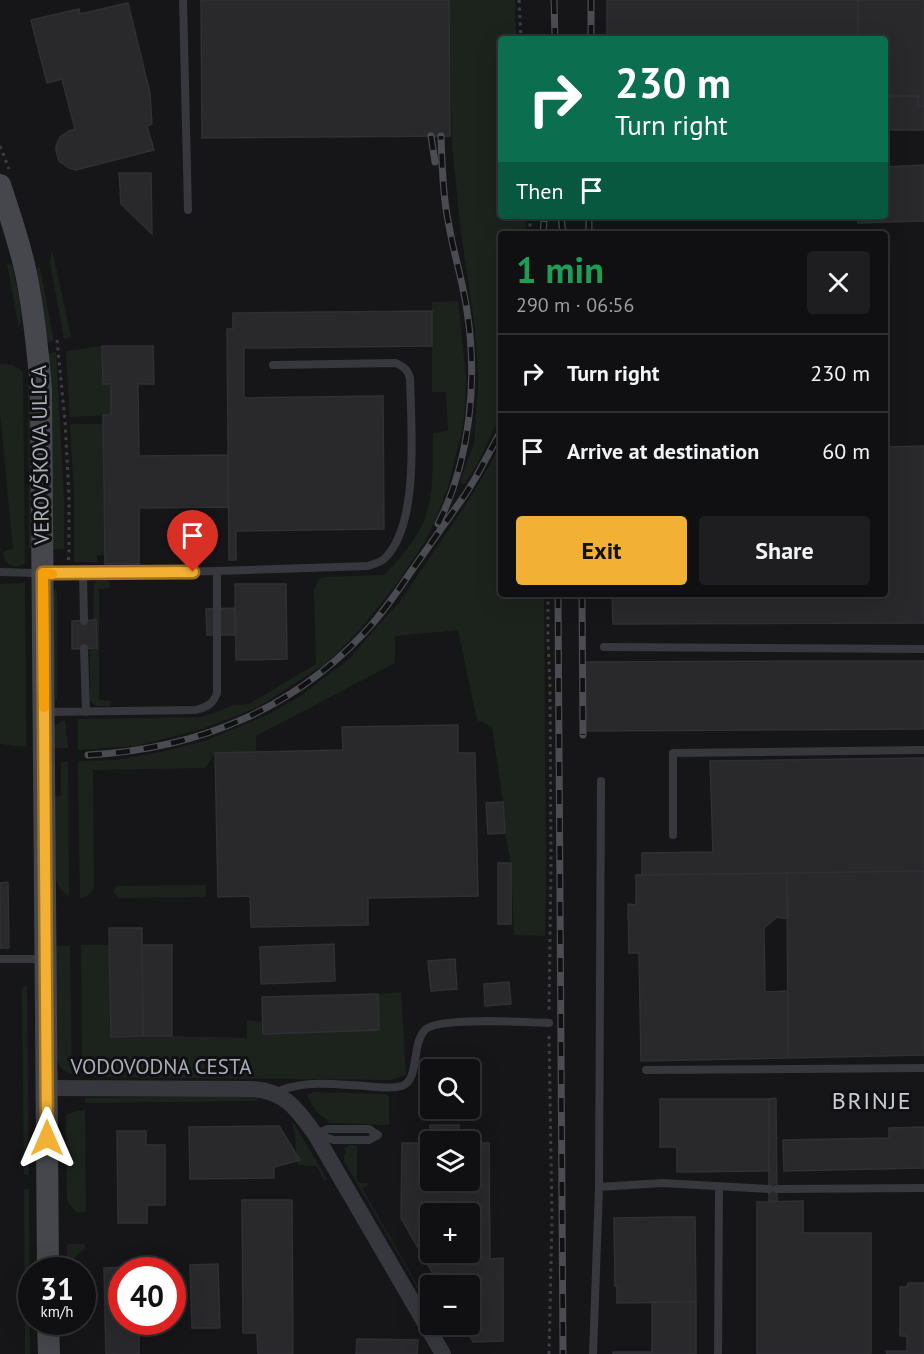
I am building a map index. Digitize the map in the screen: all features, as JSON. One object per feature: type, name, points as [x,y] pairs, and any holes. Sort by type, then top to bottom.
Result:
[{"type":"street","name":"VEROVŠKOVA ULICA","points":[[0,185],[24,262],[31,299],[42,424],[48,1257]]},
{"type":"street","name":"VODOVODNA CESTA","points":[[47,1088],[252,1089],[274,1093],[286,1100],[299,1112],[315,1134],[443,1354]]},
{"type":"street","points":[[48,1335],[49,1354]]},
{"type":"lane","points":[[183,0],[188,210]]},
{"type":"lane","points":[[0,572],[216,572],[368,566],[384,559],[393,548],[402,529],[411,477],[410,378],[406,369],[396,363],[273,365]]},
{"type":"lane","points":[[44,712],[196,710],[210,705],[217,693],[216,572]]},
{"type":"lane","points":[[83,573],[84,621]]},
{"type":"lane","points":[[604,647],[924,649]]},
{"type":"lane","points":[[84,648],[86,712]]},
{"type":"lane","points":[[673,835],[673,753],[924,750]]},
{"type":"lane","points":[[593,1354],[599,1187],[601,781]]},
{"type":"lane","points":[[0,959],[46,958]]},
{"type":"lane","name":"VODOVODNA CESTA","points":[[274,1093],[293,1086],[316,1084],[404,1086],[412,1078],[419,1039],[425,1030],[433,1025],[482,1021],[549,1023]]},
{"type":"lane","points":[[646,1070],[924,1068]]},
{"type":"lane","points":[[328,1129],[369,1129],[378,1135],[367,1140],[334,1140],[315,1134],[328,1129]]},
{"type":"lane","points":[[599,1187],[662,1183],[773,1189],[924,1188]]},
{"type":"lane","points":[[718,1354],[719,1186]]},
{"type":"path","points":[[519,0],[520,36]]},
{"type":"path","points":[[548,597],[552,1219],[549,1354]]},
{"type":"shaded area","points":[[449,0],[515,0],[516,36],[498,36],[498,219],[526,219],[526,231],[498,231],[498,420],[478,463],[464,485],[460,481],[474,444],[478,385],[475,328],[461,233],[452,145]]},
{"type":"shaded area","points":[[52,249],[71,337],[64,339],[50,263]]},
{"type":"shaded area","points":[[7,264],[12,265],[19,297],[21,322],[19,329]]},
{"type":"shaded area","points":[[37,268],[40,268],[54,341],[47,342]]},
{"type":"shaded area","points":[[458,301],[466,378],[465,410],[448,487],[424,543],[395,586],[357,633],[328,662],[258,707],[202,729],[135,746],[78,750],[78,719],[202,717],[234,705],[249,704],[316,664],[314,589],[318,580],[324,577],[385,575],[410,545],[423,523],[432,485],[433,433],[448,431],[446,392],[432,392],[432,302]]},
{"type":"shaded area","points":[[102,346],[103,384],[111,384],[111,415],[70,417],[66,351]]},
{"type":"shaded area","points":[[56,352],[64,497],[64,549],[52,549],[48,354]]},
{"type":"shaded area","points":[[0,364],[13,365],[23,372],[25,564],[17,566],[8,564],[3,553],[13,549],[0,413]]},
{"type":"shaded area","points":[[28,378],[30,380],[34,548],[29,548]]},
{"type":"shaded area","points":[[70,424],[103,424],[104,555],[97,555],[97,562],[74,562],[74,495]]},
{"type":"shaded area","points":[[498,449],[498,597],[544,597],[545,936],[514,935],[511,863],[492,727],[477,720],[458,630],[395,636],[395,663],[256,736],[256,752],[215,753],[205,768],[93,770],[94,887],[89,895],[80,898],[78,761],[115,760],[204,741],[269,714],[302,695],[349,659],[399,603],[472,495]]},
{"type":"shaded area","points":[[106,580],[110,588],[99,589],[99,700],[112,701],[108,706],[96,706],[90,701],[90,648],[97,648],[97,621],[93,620],[94,584],[97,581]]},
{"type":"shaded area","points":[[25,583],[26,747],[0,744],[0,584]]},
{"type":"shaded area","points":[[56,588],[57,701],[55,698],[52,596]]},
{"type":"shaded area","points":[[65,720],[68,748],[53,748],[55,727]]},
{"type":"shaded area","points":[[61,762],[68,762],[69,896],[60,889],[56,880],[54,797],[61,796]]},
{"type":"shaded area","points":[[206,885],[206,897],[119,898],[113,892],[116,886]]},
{"type":"shaded area","points":[[81,945],[110,945],[111,1037],[247,1038],[247,1020],[263,1022],[264,1034],[378,1030],[378,994],[401,992],[406,1075],[391,1080],[82,1076]]},
{"type":"shaded area","points":[[55,946],[70,946],[72,1074],[62,1069],[57,1060]]},
{"type":"shaded area","points":[[26,985],[29,1175],[24,1175],[22,988]]},
{"type":"shaded area","points":[[313,1092],[389,1096],[389,1125],[329,1123],[310,1102],[307,1095]]},
{"type":"shaded area","points":[[242,1096],[257,1098],[257,1101],[85,1103],[85,1098]]},
{"type":"shaded area","points":[[85,1110],[86,1212],[78,1213],[67,1200],[66,1115]]},
{"type":"shaded area","points":[[293,1122],[327,1179],[324,1181],[317,1166],[298,1165],[297,1160],[300,1160],[296,1151],[295,1133],[291,1123]]},
{"type":"shaded area","points":[[350,1145],[357,1146],[357,1180],[359,1183],[368,1183],[362,1188],[420,1292],[344,1161],[346,1152],[344,1148]]},
{"type":"shaded area","points":[[24,1189],[29,1189],[29,1257],[24,1257]]},
{"type":"shaded area","points":[[67,1244],[84,1244],[85,1248],[75,1257],[67,1257]]},
{"type":"shaded area","points":[[25,1335],[30,1335],[30,1354],[25,1354]]},
{"type":"building","points":[[201,0],[449,0],[450,136],[202,138]]},
{"type":"building","points":[[607,0],[858,0],[858,36],[607,36]]},
{"type":"building","points":[[858,0],[924,0],[924,106],[918,106],[918,96],[888,96],[888,36],[858,36]]},
{"type":"building","points":[[128,3],[150,93],[152,124],[147,126],[154,150],[76,170],[69,168],[59,161],[56,146],[60,137],[75,129],[62,79],[47,83],[31,20],[79,9],[80,14]]},
{"type":"building","points":[[888,96],[918,96],[918,106],[924,106],[924,130],[888,130]]},
{"type":"building","points":[[924,165],[924,221],[858,223],[858,219],[888,219],[888,167]]},
{"type":"building","points":[[119,173],[151,173],[152,234],[121,204]]},
{"type":"building","points":[[432,311],[432,346],[244,348],[244,398],[383,396],[384,529],[236,531],[236,560],[229,560],[227,329],[233,329],[233,313]]},
{"type":"building","points":[[102,346],[153,346],[154,384],[138,384],[139,456],[228,455],[228,507],[139,508],[139,564],[105,564],[103,415],[111,415],[111,384],[103,384]]},
{"type":"building","points":[[924,446],[924,623],[613,624],[612,597],[888,597],[888,447]]},
{"type":"building","points":[[235,584],[286,584],[287,659],[236,660]]},
{"type":"building","points":[[235,608],[235,635],[207,635],[206,609]]},
{"type":"building","points":[[96,620],[97,648],[72,649],[72,621]]},
{"type":"building","points":[[924,661],[924,729],[585,731],[584,662]]},
{"type":"building","points":[[458,725],[458,753],[475,753],[478,896],[368,898],[368,925],[251,927],[250,896],[218,897],[215,753],[343,750],[342,727]]},
{"type":"building","points":[[924,758],[924,871],[642,875],[642,853],[713,852],[710,761]]},
{"type":"building","points":[[503,802],[505,833],[488,834],[486,803]]},
{"type":"building","points":[[498,863],[511,863],[511,924],[498,924]]},
{"type":"building","points":[[924,871],[924,1055],[788,1058],[787,873]]},
{"type":"building","points":[[787,873],[788,919],[777,917],[764,928],[765,992],[788,991],[788,1058],[641,1061],[639,953],[629,953],[628,904],[636,905],[636,875]]},
{"type":"building","points":[[8,882],[9,948],[0,948],[0,883]]},
{"type":"building","points":[[109,928],[142,928],[143,1036],[111,1037]]},
{"type":"building","points":[[334,944],[335,981],[261,984],[260,947]]},
{"type":"building","points":[[142,945],[172,945],[172,1036],[143,1036]]},
{"type":"building","points":[[455,959],[457,989],[431,991],[428,961]]},
{"type":"building","points":[[509,982],[511,1004],[485,1006],[484,984]]},
{"type":"building","points":[[378,994],[379,1030],[263,1034],[262,997]]},
{"type":"building","points":[[776,1098],[777,1201],[769,1201],[769,1099]]},
{"type":"building","points":[[660,1099],[769,1099],[769,1171],[677,1172],[677,1147],[660,1147]]},
{"type":"building","points":[[430,1125],[459,1125],[459,1131],[430,1131]]},
{"type":"building","points":[[279,1126],[300,1160],[274,1167],[274,1178],[190,1179],[189,1127]]},
{"type":"building","points":[[924,1127],[924,1168],[784,1171],[783,1140],[889,1138],[889,1128]]},
{"type":"building","points":[[117,1131],[146,1131],[146,1145],[165,1145],[165,1205],[147,1205],[147,1223],[118,1223]]},
{"type":"building","points":[[402,1143],[420,1143],[420,1191],[480,1191],[480,1143],[489,1143],[490,1259],[503,1258],[503,1341],[473,1342],[469,1335],[480,1335],[480,1275],[434,1275],[427,1263],[480,1263],[480,1203],[420,1203],[420,1251],[401,1218]]},
{"type":"building","points":[[242,1200],[292,1200],[293,1354],[258,1354],[257,1333],[243,1333]]},
{"type":"building","points":[[803,1201],[803,1233],[871,1233],[871,1354],[757,1354],[757,1202]]},
{"type":"building","points":[[695,1217],[696,1302],[617,1303],[614,1218]]},
{"type":"building","points":[[218,1264],[220,1328],[192,1328],[190,1265]]},
{"type":"building","points":[[104,1268],[108,1268],[108,1335],[139,1335],[139,1354],[106,1354]]},
{"type":"building","points":[[908,1283],[924,1283],[924,1354],[887,1354],[886,1351],[907,1351],[907,1336],[900,1336],[900,1287],[907,1287]]},
{"type":"building","points":[[652,1302],[696,1302],[696,1354],[613,1354],[613,1352],[652,1352]]},
{"type":"building","points":[[357,1339],[418,1340],[417,1354],[356,1354]]},
{"type":"railway","points":[[554,0],[555,36]]},
{"type":"railway","points":[[591,0],[591,36]]},
{"type":"railway","points":[[431,136],[435,162]]},
{"type":"railway","points":[[438,524],[458,474],[464,447],[469,420],[472,365],[465,300],[445,204],[441,136]]},
{"type":"railway","points":[[561,219],[563,231]]},
{"type":"railway","points":[[589,219],[589,231]]},
{"type":"railway","points":[[543,231],[544,222]]},
{"type":"railway","points":[[88,755],[170,744],[208,733],[281,700],[314,678],[345,652],[384,609],[465,495],[498,437]]},
{"type":"railway","points":[[558,597],[563,1354]]},
{"type":"railway","points":[[582,597],[583,735]]},
{"type":"slow traffic","points":[[44,707],[43,573],[52,574]]},
{"type":"district","name":"BRINJE","points":[[872,1100]]},
{"type":"route","points":[[47,1138],[43,573],[193,572]]}]
